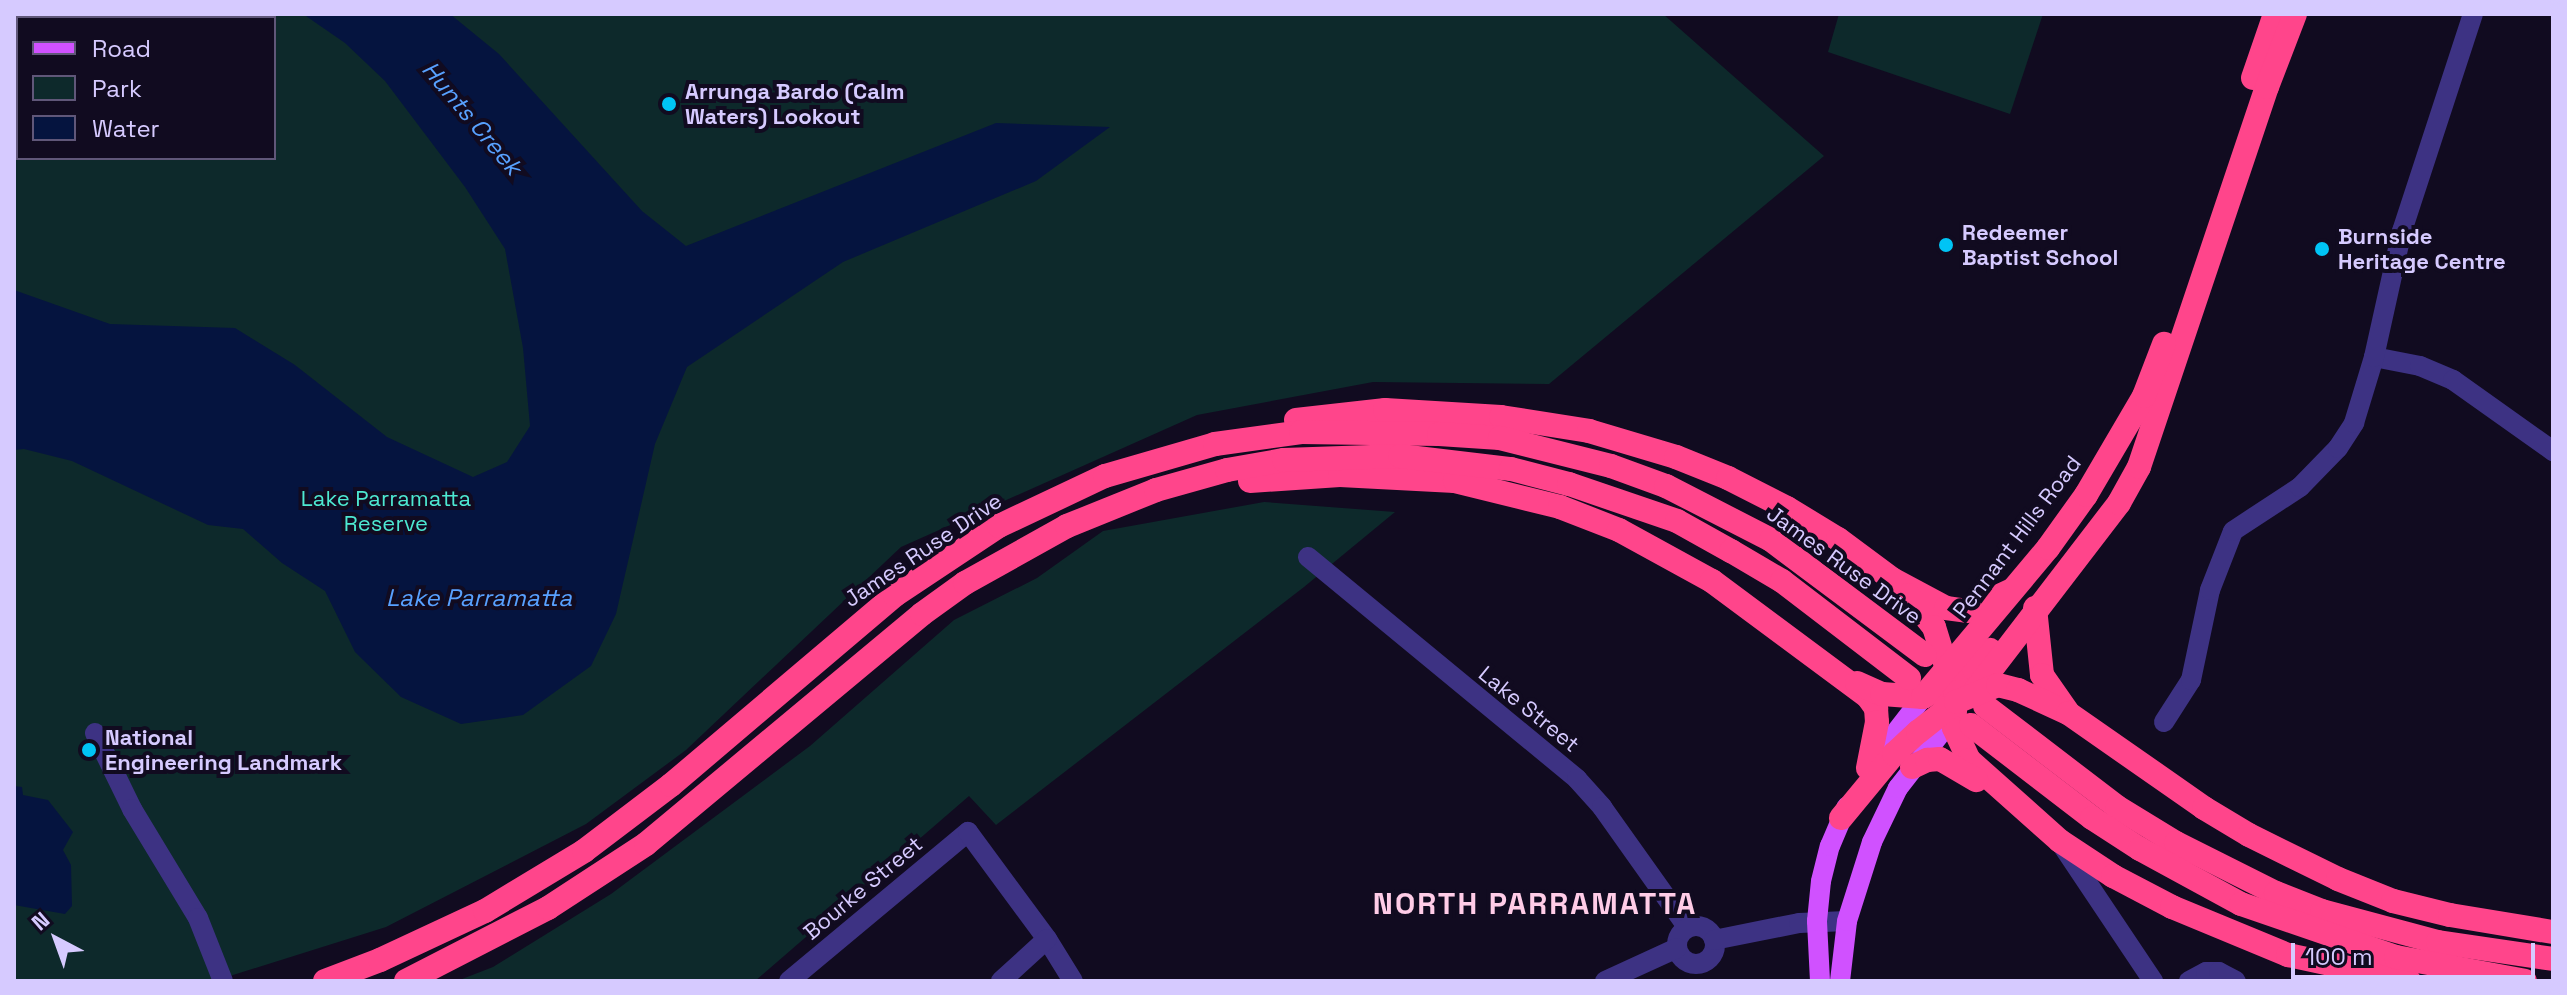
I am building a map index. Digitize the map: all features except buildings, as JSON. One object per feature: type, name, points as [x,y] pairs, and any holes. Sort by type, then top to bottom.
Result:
[{"type":"highway","name":"Pennant Hills Road","points":[[1916,687],[1959,699],[1972,639],[2086,495],[2144,396],[2275,14]]},
{"type":"highway","points":[[2021,810],[1969,760],[1956,736],[1959,699],[1974,669],[2010,624],[2035,608],[2100,528],[2139,467],[2267,87],[2295,14]]},
{"type":"highway","points":[[1163,457],[1267,425],[1330,414],[1413,411],[1556,424],[1625,440],[1728,478],[1838,539],[1892,579],[1935,604],[1961,611],[1978,608],[2012,590]]},
{"type":"highway","name":"James Ruse Drive","points":[[325,981],[393,955],[485,911],[584,851],[671,785],[895,595],[999,526],[1105,476],[1163,457],[1240,439],[1328,431],[1500,438],[1554,450],[1666,486],[1771,540],[1925,655]]},
{"type":"highway","points":[[406,981],[495,938],[597,878],[693,807],[922,614],[1018,551],[1103,511],[1181,482],[1284,460],[1400,456],[1511,469],[1624,501],[1677,521],[1782,581],[1916,687]]},
{"type":"highway","points":[[1103,511],[1230,484],[1284,477],[1399,476],[1455,481],[1560,507],[1619,530],[1712,581],[1841,674],[1876,708],[1877,722],[1868,768]]},
{"type":"highway","points":[[1892,579],[1925,612],[1937,635],[1959,699],[2092,818],[2140,849],[2241,904],[2396,957],[2525,981]]},
{"type":"highway","points":[[2035,608],[2042,675],[2068,713]]},
{"type":"highway","points":[[1841,674],[1882,694],[1916,687]]},
{"type":"highway","points":[[1841,818],[1894,754],[1959,699],[1998,685],[2018,690],[2068,713],[2204,808],[2302,862],[2393,901],[2450,915],[2553,932]]},
{"type":"highway","points":[[1959,699],[2117,807],[2176,843],[2276,893],[2322,911],[2424,939],[2553,959]]},
{"type":"highway","points":[[1912,767],[1934,759],[1951,763],[2021,810],[2060,841],[2172,907],[2236,935],[2332,967],[2409,981]]},
{"type":"main road","name":"Pennant Hills Road","points":[[1820,981],[1817,921],[1825,863],[1841,818],[1916,687]]},
{"type":"main road","name":"Pennant Hills Road","points":[[1840,981],[1847,921],[1872,842],[1912,767],[1959,699]]},
{"type":"street","points":[[2164,722],[2191,680],[2210,590],[2233,531],[2300,487],[2338,448],[2354,423],[2374,357],[2402,231],[2473,14]]},
{"type":"street","points":[[2374,357],[2420,366],[2453,380],[2553,451]]},
{"type":"street","name":"Lake Street","points":[[1308,557],[1577,779],[1602,807],[1688,928]]},
{"type":"street","points":[[95,733],[132,809],[198,918],[223,981]]},
{"type":"street","name":"Bourke Street","points":[[789,981],[968,832],[1047,939]]},
{"type":"street","points":[[2060,841],[2153,981]]},
{"type":"street","points":[[1714,940],[1817,921],[1847,921]]},
{"type":"street","points":[[1688,928],[1707,930],[1714,940],[1710,958],[1690,973],[1677,948],[1679,936],[1688,928]]},
{"type":"street","points":[[1001,981],[1047,939],[1073,981]]},
{"type":"street","points":[[1618,979],[1677,948]]},
{"type":"street","points":[[2189,981],[2206,972],[2219,972],[2236,981]]},
{"type":"green space","name":"Lake Parramatta Reserve","points":[[14,14],[1663,14],[1824,156],[1549,384],[1373,382],[1197,415],[901,547],[686,750],[586,824],[386,927],[214,981],[14,981]]},
{"type":"green space","points":[[1839,14],[2043,14],[2010,114],[1828,52]]},
{"type":"green space","points":[[1264,502],[1395,512],[1304,587],[996,825],[969,796],[755,981],[457,981],[493,967],[611,894],[810,746],[954,620],[1037,578],[1103,531]]},
{"type":"water","name":"Lake Parramatta","points":[[303,14],[450,14],[499,54],[642,211],[686,246],[996,123],[1110,127],[1036,181],[843,262],[687,367],[655,444],[616,614],[591,666],[523,715],[461,724],[401,697],[355,652],[325,591],[282,563],[243,529],[208,525],[72,461],[24,449],[14,450],[14,290],[110,324],[235,328],[295,365],[387,437],[473,477],[507,462],[530,426],[523,348],[505,249],[465,187],[385,81],[345,43]]},
{"type":"water","points":[[14,786],[22,787],[23,795],[48,800],[73,832],[63,850],[71,865],[72,906],[65,914],[14,905]]},
{"type":"place","name":"Arrunga Bardo (Calm Waters) Lookout","points":[[669,104]]},
{"type":"place","name":"Redeemer Baptist School","points":[[1946,245]]},
{"type":"place","name":"Burnside Heritage Centre","points":[[2322,249]]},
{"type":"place","name":"National Engineering Landmark","points":[[89,750]]},
{"type":"district","name":"NORTH PARRAMATTA","points":[[1535,904]]},
{"type":"water label","name":"Hunts Creek","points":[[472,118]]}]
